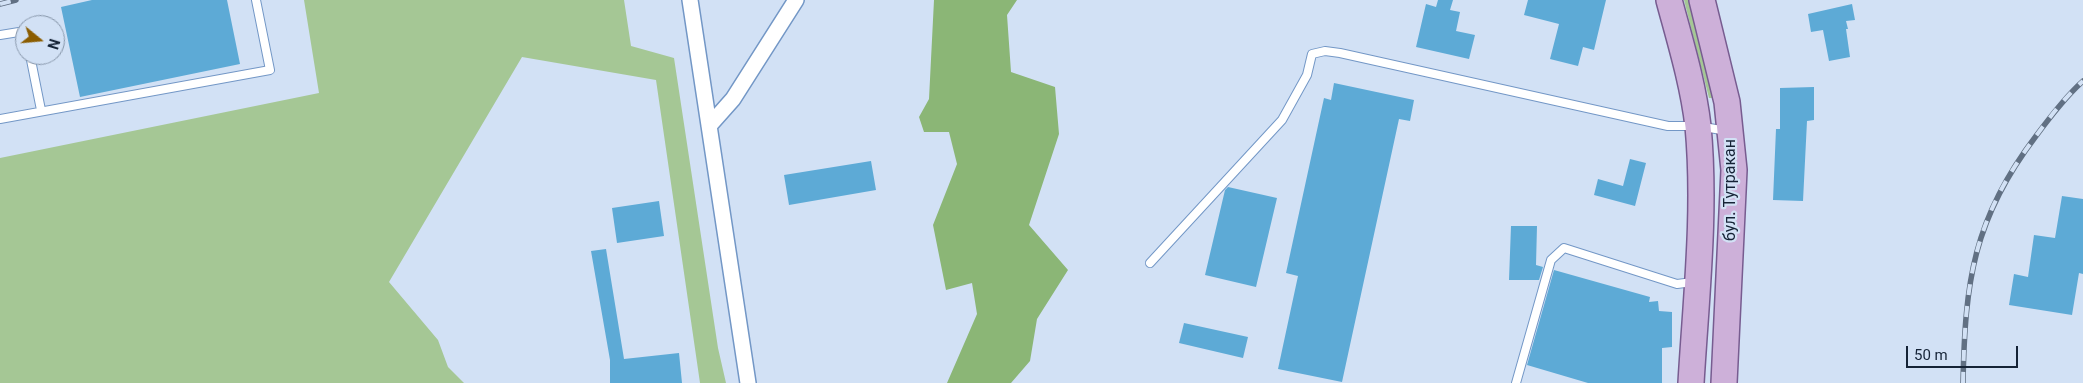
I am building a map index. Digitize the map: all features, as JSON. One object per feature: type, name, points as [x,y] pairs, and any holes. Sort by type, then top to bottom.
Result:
[{"type":"main road","name":"бул. Тутракан","points":[[1669,0],[1689,76],[1698,126],[1701,188],[1691,383]]},
{"type":"main road","name":"бул. Тутракан","points":[[1702,0],[1721,71],[1731,132],[1734,190],[1724,383]]},
{"type":"street","points":[[690,0],[748,383]]},
{"type":"street","points":[[709,126],[733,99],[796,0]]},
{"type":"lane","points":[[0,119],[41,110],[270,70],[256,0]]},
{"type":"lane","points":[[0,35],[15,33]]},
{"type":"lane","points":[[1150,263],[1282,120],[1307,75],[1312,54],[1325,51],[1668,126],[1698,126],[1731,132]]},
{"type":"lane","points":[[32,65],[41,110]]},
{"type":"lane","points":[[1516,383],[1551,260],[1564,248],[1677,284],[1697,281]]},
{"type":"green space","points":[[304,0],[624,0],[631,46],[674,58],[718,348],[726,383],[700,383],[656,80],[522,57],[389,282],[438,340],[448,367],[464,383],[0,383],[0,158],[319,93]]},
{"type":"green space","points":[[934,0],[1017,0],[1007,15],[1011,72],[1055,87],[1059,134],[1029,225],[1068,270],[1037,319],[1030,361],[1011,383],[947,383],[977,314],[972,283],[946,290],[933,225],[957,164],[949,132],[924,132],[919,117],[929,99]]},
{"type":"green space","points":[[1684,0],[1694,0],[1714,88],[1712,98],[1709,98]]},
{"type":"building","points":[[92,0],[227,0],[240,64],[80,97],[65,26],[65,15],[63,15],[61,7]]},
{"type":"building","points":[[1438,0],[1453,0],[1450,10],[1460,12],[1456,31],[1475,35],[1469,59],[1416,47],[1426,4],[1436,7]]},
{"type":"building","points":[[1528,0],[1606,0],[1594,50],[1583,47],[1578,66],[1550,59],[1559,24],[1524,15]]},
{"type":"building","points":[[1852,4],[1855,20],[1846,21],[1850,57],[1829,61],[1823,30],[1811,32],[1808,14]]},
{"type":"building","points":[[1334,83],[1414,100],[1410,121],[1399,119],[1342,382],[1278,369],[1298,276],[1286,273],[1324,98],[1331,100]]},
{"type":"building","points":[[1814,87],[1814,120],[1807,121],[1803,201],[1773,200],[1776,129],[1780,129],[1780,88]]},
{"type":"building","points":[[1630,159],[1646,163],[1635,206],[1594,195],[1598,179],[1623,186]]},
{"type":"building","points":[[871,161],[876,190],[789,205],[784,175]]},
{"type":"building","points":[[1228,187],[1277,198],[1256,287],[1205,275],[1225,190]]},
{"type":"building","points":[[2062,196],[2083,199],[2083,274],[2079,273],[2072,315],[2009,305],[2014,274],[2028,277],[2034,235],[2055,238]]},
{"type":"building","points":[[659,201],[664,236],[617,243],[612,208]]},
{"type":"building","points":[[1511,226],[1537,226],[1536,265],[1543,267],[1539,280],[1509,280]]},
{"type":"building","points":[[606,249],[624,359],[679,353],[682,383],[610,383],[610,360],[591,251]]},
{"type":"building","points":[[1554,270],[1650,297],[1649,302],[1658,301],[1659,311],[1672,312],[1672,347],[1662,348],[1662,383],[1588,383],[1527,365]]},
{"type":"building","points":[[1184,323],[1248,337],[1243,358],[1179,343]]},
{"type":"railway","points":[[0,4],[16,0]]},
{"type":"railway","points":[[1963,383],[1966,313],[1970,282],[1986,224],[1998,195],[2015,166],[2052,114],[2083,81]]}]
